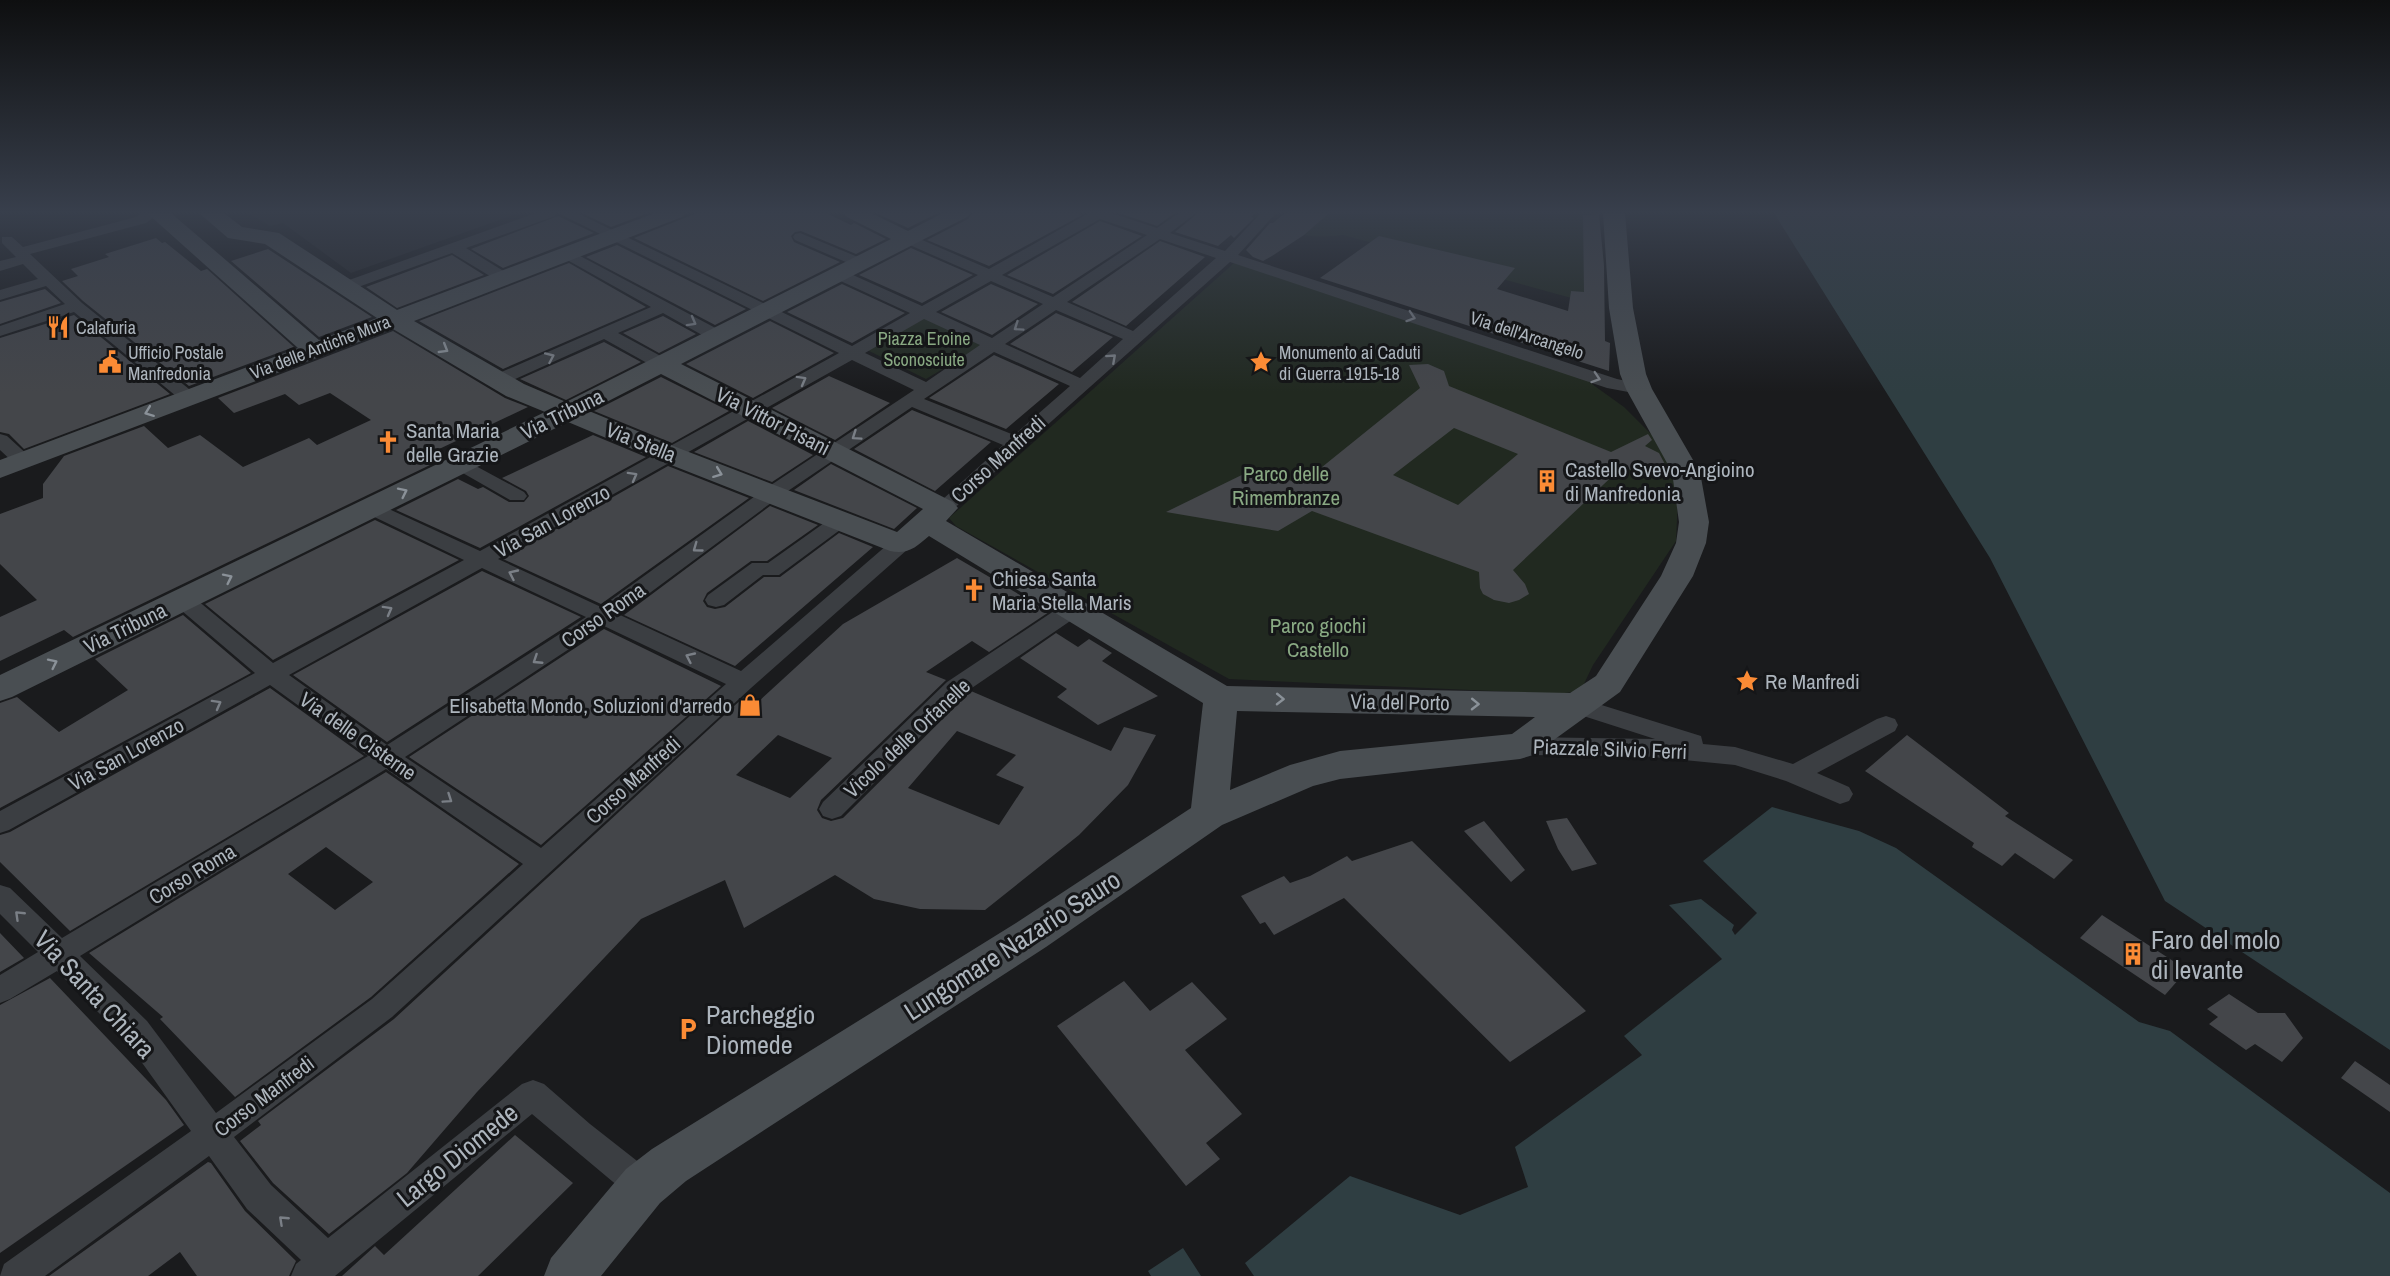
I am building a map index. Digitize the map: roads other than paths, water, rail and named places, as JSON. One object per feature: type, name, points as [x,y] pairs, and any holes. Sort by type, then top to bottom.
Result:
[{"type":"street","points":[[42,273],[76,306],[188,397]]},
{"type":"street","points":[[224,273],[314,349]]},
{"type":"street","name":"Via Stella","points":[[324,273],[394,319],[496,381],[671,455],[901,544]]},
{"type":"street","points":[[344,286],[383,273]]},
{"type":"street","points":[[495,273],[504,278]]},
{"type":"street","name":"Via delle Antiche Mura","points":[[0,470],[518,273]]},
{"type":"street","points":[[601,273],[717,336]]},
{"type":"street","points":[[686,273],[850,353],[919,394],[1016,443]]},
{"type":"street","name":"Via Tribuna","points":[[0,689],[461,464],[842,273]]},
{"type":"street","points":[[855,273],[922,313],[1081,385]]},
{"type":"street","points":[[981,273],[1134,338]]},
{"type":"street","name":"Via San Lorenzo","points":[[0,823],[671,455],[994,273]]},
{"type":"street","name":"Corso Roma","points":[[0,990],[387,757],[604,616],[772,493],[1100,273]]},
{"type":"street","name":"Corso Manfredi","points":[[16,1276],[213,1134],[382,1008],[743,681],[935,515],[1207,273]]},
{"type":"street","name":"Via dell'Arcangelo","points":[[1276,273],[1613,384],[1639,389]]},
{"type":"street","name":"Piazzale Silvio Ferri","points":[[1520,746],[1608,684],[1677,576],[1691,543],[1694,522],[1686,472],[1639,389],[1633,374],[1622,308],[1619,273]]},
{"type":"street","points":[[0,295],[50,280]]},
{"type":"street","points":[[0,331],[76,306]]},
{"type":"street","points":[[496,381],[664,307]]},
{"type":"street","name":"Via Vittor Pisani","points":[[605,333],[833,452],[935,515]]},
{"type":"street","points":[[0,440],[23,461]]},
{"type":"street","points":[[461,464],[518,496]]},
{"type":"street","points":[[371,508],[743,681]]},
{"type":"street","points":[[935,515],[1074,608],[1221,698],[1209,815]]},
{"type":"street","points":[[716,600],[759,567],[772,570],[841,520]]},
{"type":"street","name":"Via delle Cisterne","points":[[183,600],[271,674],[387,757],[541,862]]},
{"type":"street","name":"Vicolo delle Orfanelle","points":[[832,809],[955,688],[1074,608]]},
{"type":"street","name":"Via del Porto","points":[[1221,698],[1579,706]]},
{"type":"street","name":"Piazzale Silvio Ferri","points":[[1579,706],[1795,774],[1840,794]]},
{"type":"street","points":[[1795,774],[1886,725]]},
{"type":"street","name":"Piazzale Silvio Ferri","points":[[1520,746],[1643,747],[1735,756]]},
{"type":"street","name":"Lungomare Nazario Sauro","points":[[569,1276],[643,1186],[669,1165],[1031,935],[1209,815],[1303,775],[1340,765],[1520,746]]},
{"type":"street","name":"Via Santa Chiara","points":[[0,896],[136,1030],[259,1197],[317,1268]]},
{"type":"street","name":"Largo Diomede","points":[[317,1268],[533,1094],[579,1136],[643,1186]]},
{"type":"place","name":"Calafuria","points":[[58,327]]},
{"type":"place","name":"Ufficio Postale Manfredonia","points":[[110,362]]},
{"type":"place","name":"Monumento ai Caduti di Guerra 1915-18","points":[[1261,362]]},
{"type":"place","name":"Santa Maria delle Grazie","points":[[388,442]]},
{"type":"place","name":"Castello Svevo-Angioino di Manfredonia","points":[[1547,481]]},
{"type":"place","name":"Chiesa Santa Maria Stella Maris","points":[[974,590]]},
{"type":"place","name":"Re Manfredi","points":[[1747,681]]},
{"type":"place","name":"Elisabetta Mondo, Soluzioni d'arredo","points":[[750,705]]},
{"type":"place","name":"Faro del molo di levante","points":[[2133,954]]},
{"type":"place","name":"Parcheggio Diomede","points":[[688,1029]]},
{"type":"park label","name":"Piazza Eroine Sconosciute","points":[[924,348]]},
{"type":"park label","name":"Parco delle Rimembranze","points":[[1286,485]]},
{"type":"park label","name":"Parco giochi Castello","points":[[1318,637]]}]
